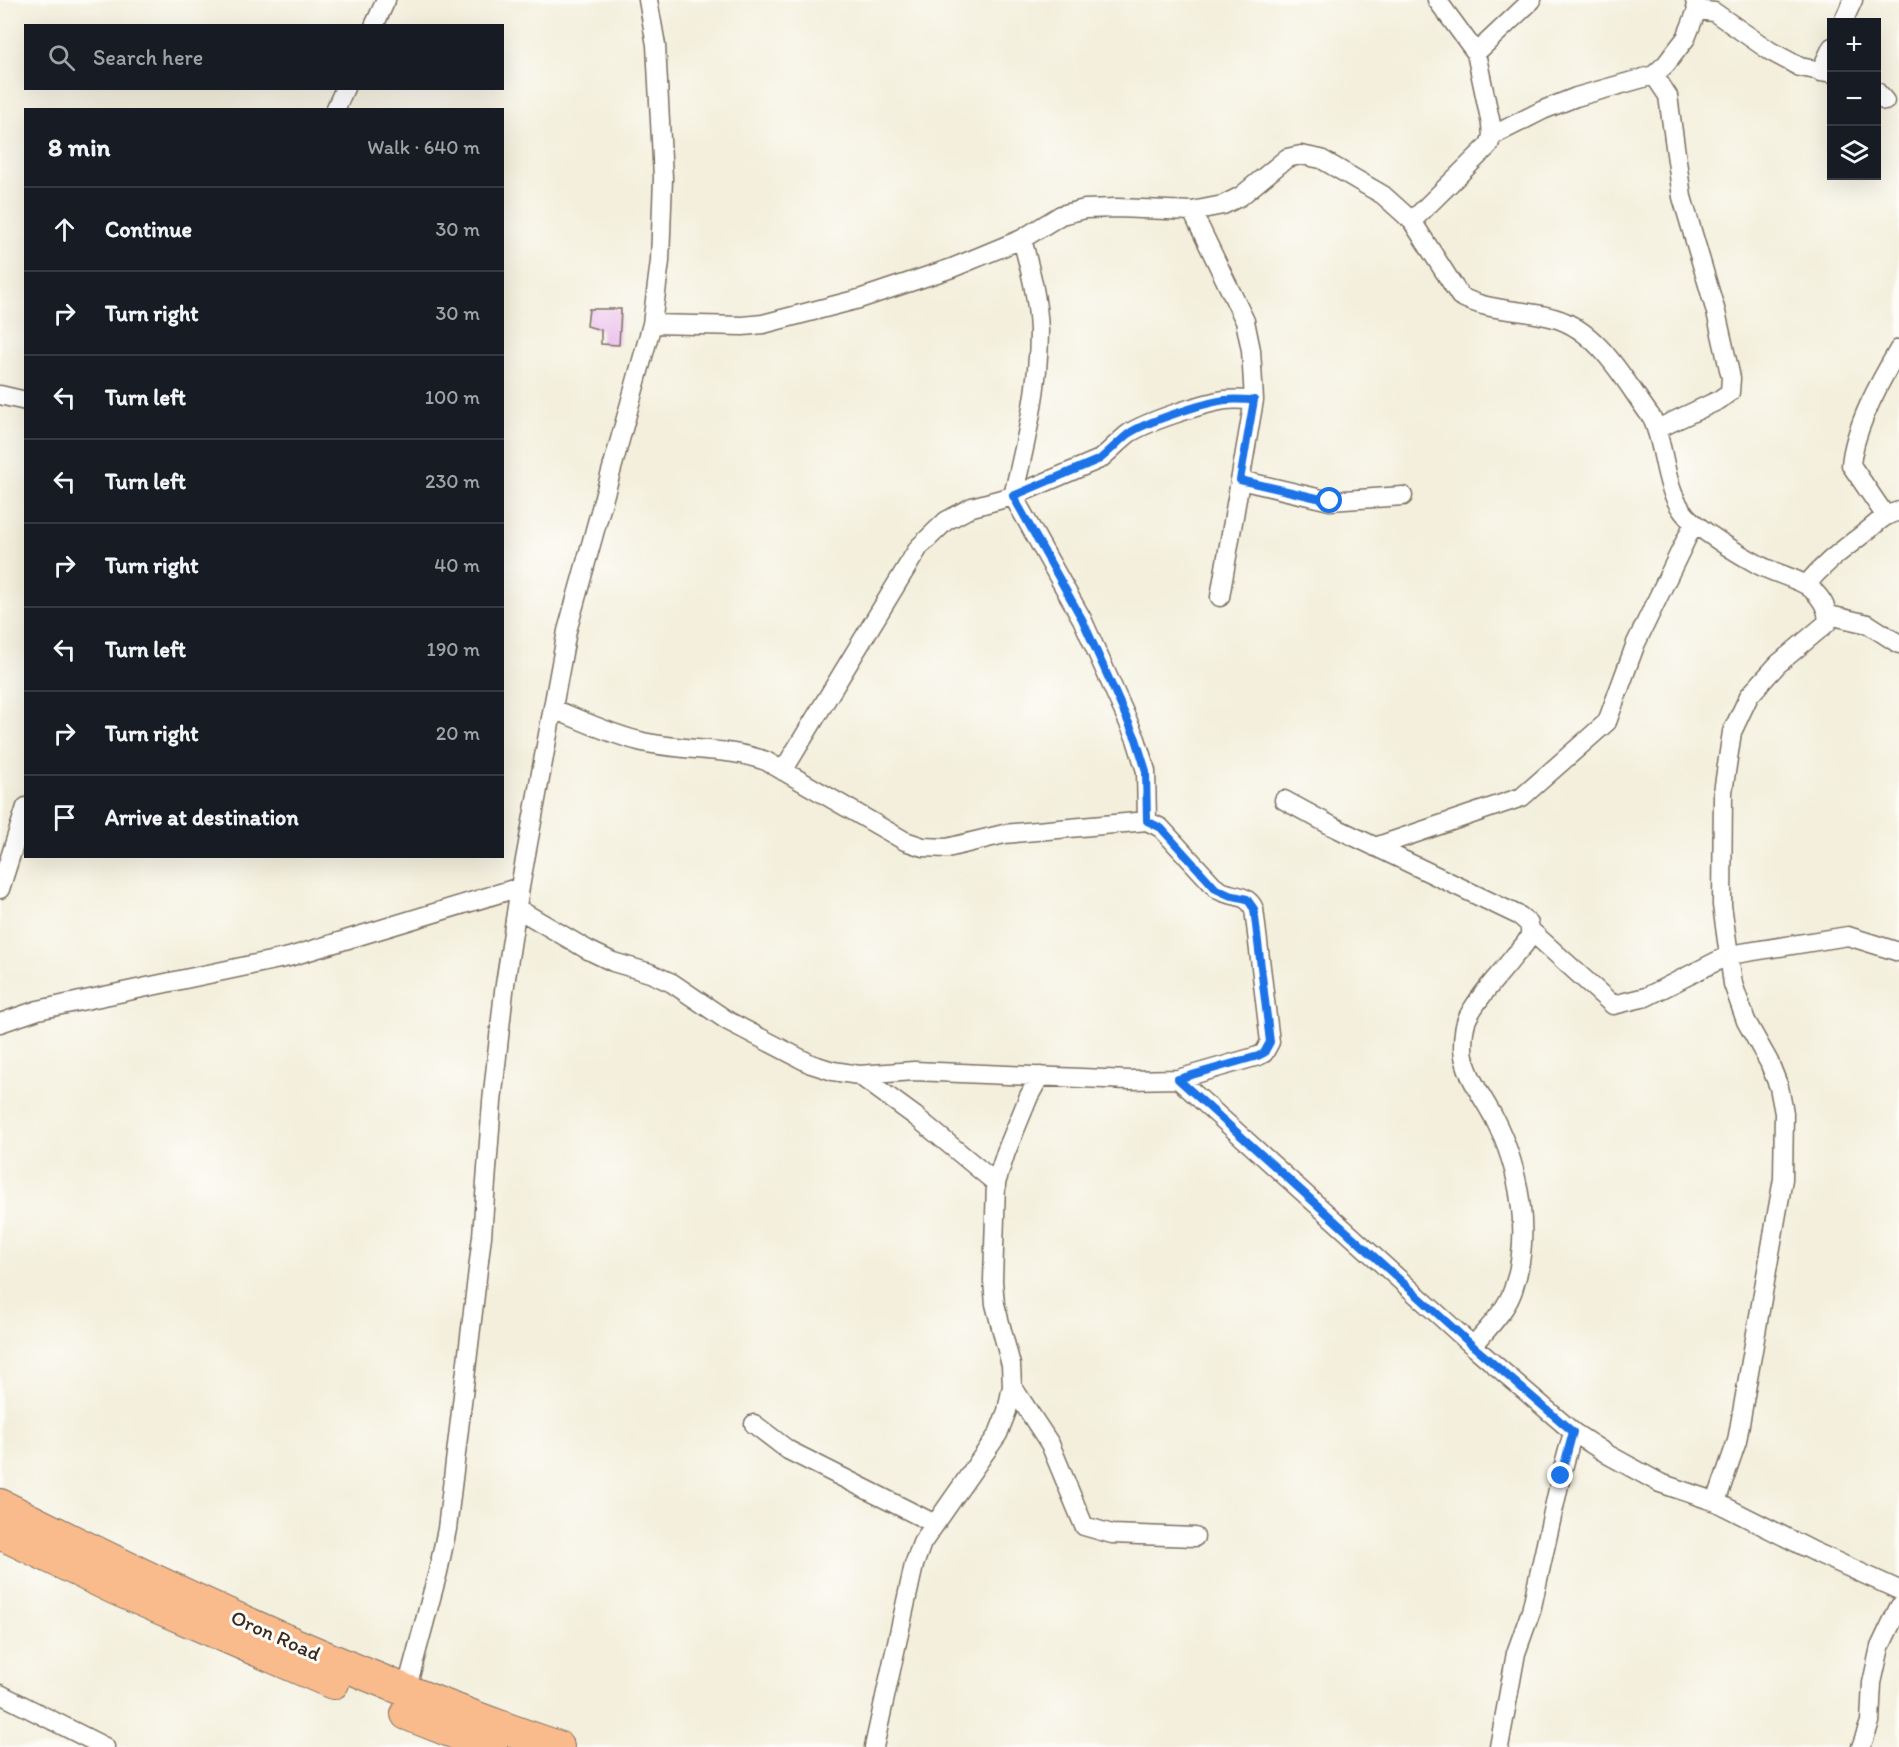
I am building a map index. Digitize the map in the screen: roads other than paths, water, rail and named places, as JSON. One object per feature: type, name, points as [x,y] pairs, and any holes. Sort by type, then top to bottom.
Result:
[{"type":"highway","name":"Oron Road","points":[[0,1505],[130,1570],[406,1691],[558,1747]]},
{"type":"highway","points":[[0,1533],[117,1589],[247,1647],[490,1747]]},
{"type":"street","points":[[375,24],[386,0]]},
{"type":"street","points":[[406,1691],[438,1572],[447,1529],[482,1236],[492,1102],[504,991],[520,887],[567,631],[652,324],[660,261],[663,178],[656,45],[648,0]]},
{"type":"street","points":[[1412,221],[1489,145],[1492,136],[1476,53],[1437,0]]},
{"type":"street","points":[[1476,53],[1532,0]]},
{"type":"street","points":[[1845,18],[1853,0]]},
{"type":"street","points":[[1492,136],[1543,110],[1576,97],[1654,75],[1666,64],[1686,38],[1696,5],[1714,12],[1770,51],[1800,67],[1826,73]]},
{"type":"street","points":[[1654,75],[1668,96],[1683,197],[1716,312],[1731,378],[1730,392],[1719,400],[1657,429]]},
{"type":"street","points":[[336,108],[344,90]]},
{"type":"street","points":[[652,324],[716,326],[763,324],[869,295],[952,268],[1022,239],[1061,215],[1085,209],[1192,211],[1222,205],[1241,196],[1287,158],[1301,155],[1321,159],[1383,195],[1412,221],[1460,296],[1470,301],[1554,318],[1574,326],[1597,343],[1652,418],[1657,429],[1673,497],[1683,512],[1694,523],[1760,566],[1806,585],[1822,602],[1829,615],[1827,623],[1778,664],[1749,696],[1732,732],[1724,792],[1722,905],[1733,984],[1746,1021],[1769,1062],[1779,1088],[1784,1113],[1784,1144],[1783,1179],[1737,1441],[1716,1502]]},
{"type":"street","points":[[1192,211],[1245,321],[1251,350],[1254,400],[1220,597]]},
{"type":"street","points":[[1022,239],[1034,284],[1039,331],[1026,441],[1013,496],[1082,619],[1136,739],[1146,771],[1147,821]]},
{"type":"street","points":[[1806,585],[1830,558],[1892,513],[1851,465],[1852,449],[1881,378],[1899,349]]},
{"type":"street","points":[[0,395],[24,401]]},
{"type":"street","points":[[783,771],[919,547],[946,521],[972,507],[1013,496],[1100,459],[1127,435],[1140,427],[1203,405],[1226,400],[1254,400]]},
{"type":"street","points":[[1240,480],[1330,501],[1403,496]]},
{"type":"street","points":[[1375,847],[1522,797],[1607,722],[1636,643],[1694,523]]},
{"type":"street","points":[[1829,615],[1868,624],[1899,644]]},
{"type":"street","points":[[518,909],[596,954],[672,983],[728,1021],[811,1064],[833,1071],[860,1075],[914,1071],[1129,1080],[1178,1079],[1258,1056],[1264,1053],[1270,1042],[1254,909],[1251,902],[1243,897],[1229,895],[1216,889],[1161,828],[1147,821],[1004,834],[947,848],[923,847],[905,841],[766,761],[735,752],[671,747],[639,741],[553,709]]},
{"type":"street","points":[[1284,800],[1375,847],[1520,916],[1529,924],[1529,938],[1467,1018],[1464,1034],[1463,1049],[1467,1066],[1495,1121],[1511,1165],[1520,1197],[1523,1221],[1520,1258],[1513,1292],[1497,1317],[1473,1346]]},
{"type":"street","points":[[0,889],[24,812]]},
{"type":"street","points":[[0,1023],[38,1010],[289,957],[520,887]]},
{"type":"street","points":[[1530,930],[1613,1005],[1646,997],[1729,955],[1848,936],[1899,952]]},
{"type":"street","points":[[860,1075],[915,1116],[996,1183]]},
{"type":"street","points":[[874,1747],[914,1564],[922,1543],[998,1434],[1007,1412],[1012,1386],[1011,1365],[995,1304],[993,1281],[996,1183],[1029,1096],[1040,1076]]},
{"type":"street","points":[[1178,1079],[1473,1346],[1573,1432],[1660,1484],[1716,1502],[1815,1552],[1899,1590]]},
{"type":"street","points":[[1012,1386],[1050,1444],[1084,1526],[1112,1534],[1195,1537]]},
{"type":"street","points":[[754,1424],[788,1450],[935,1524]]},
{"type":"street","points":[[1499,1747],[1516,1653],[1531,1611],[1573,1432]]},
{"type":"street","points":[[1861,1747],[1870,1722],[1872,1683],[1880,1647],[1899,1607]]},
{"type":"street","points":[[0,1694],[105,1747]]}]
